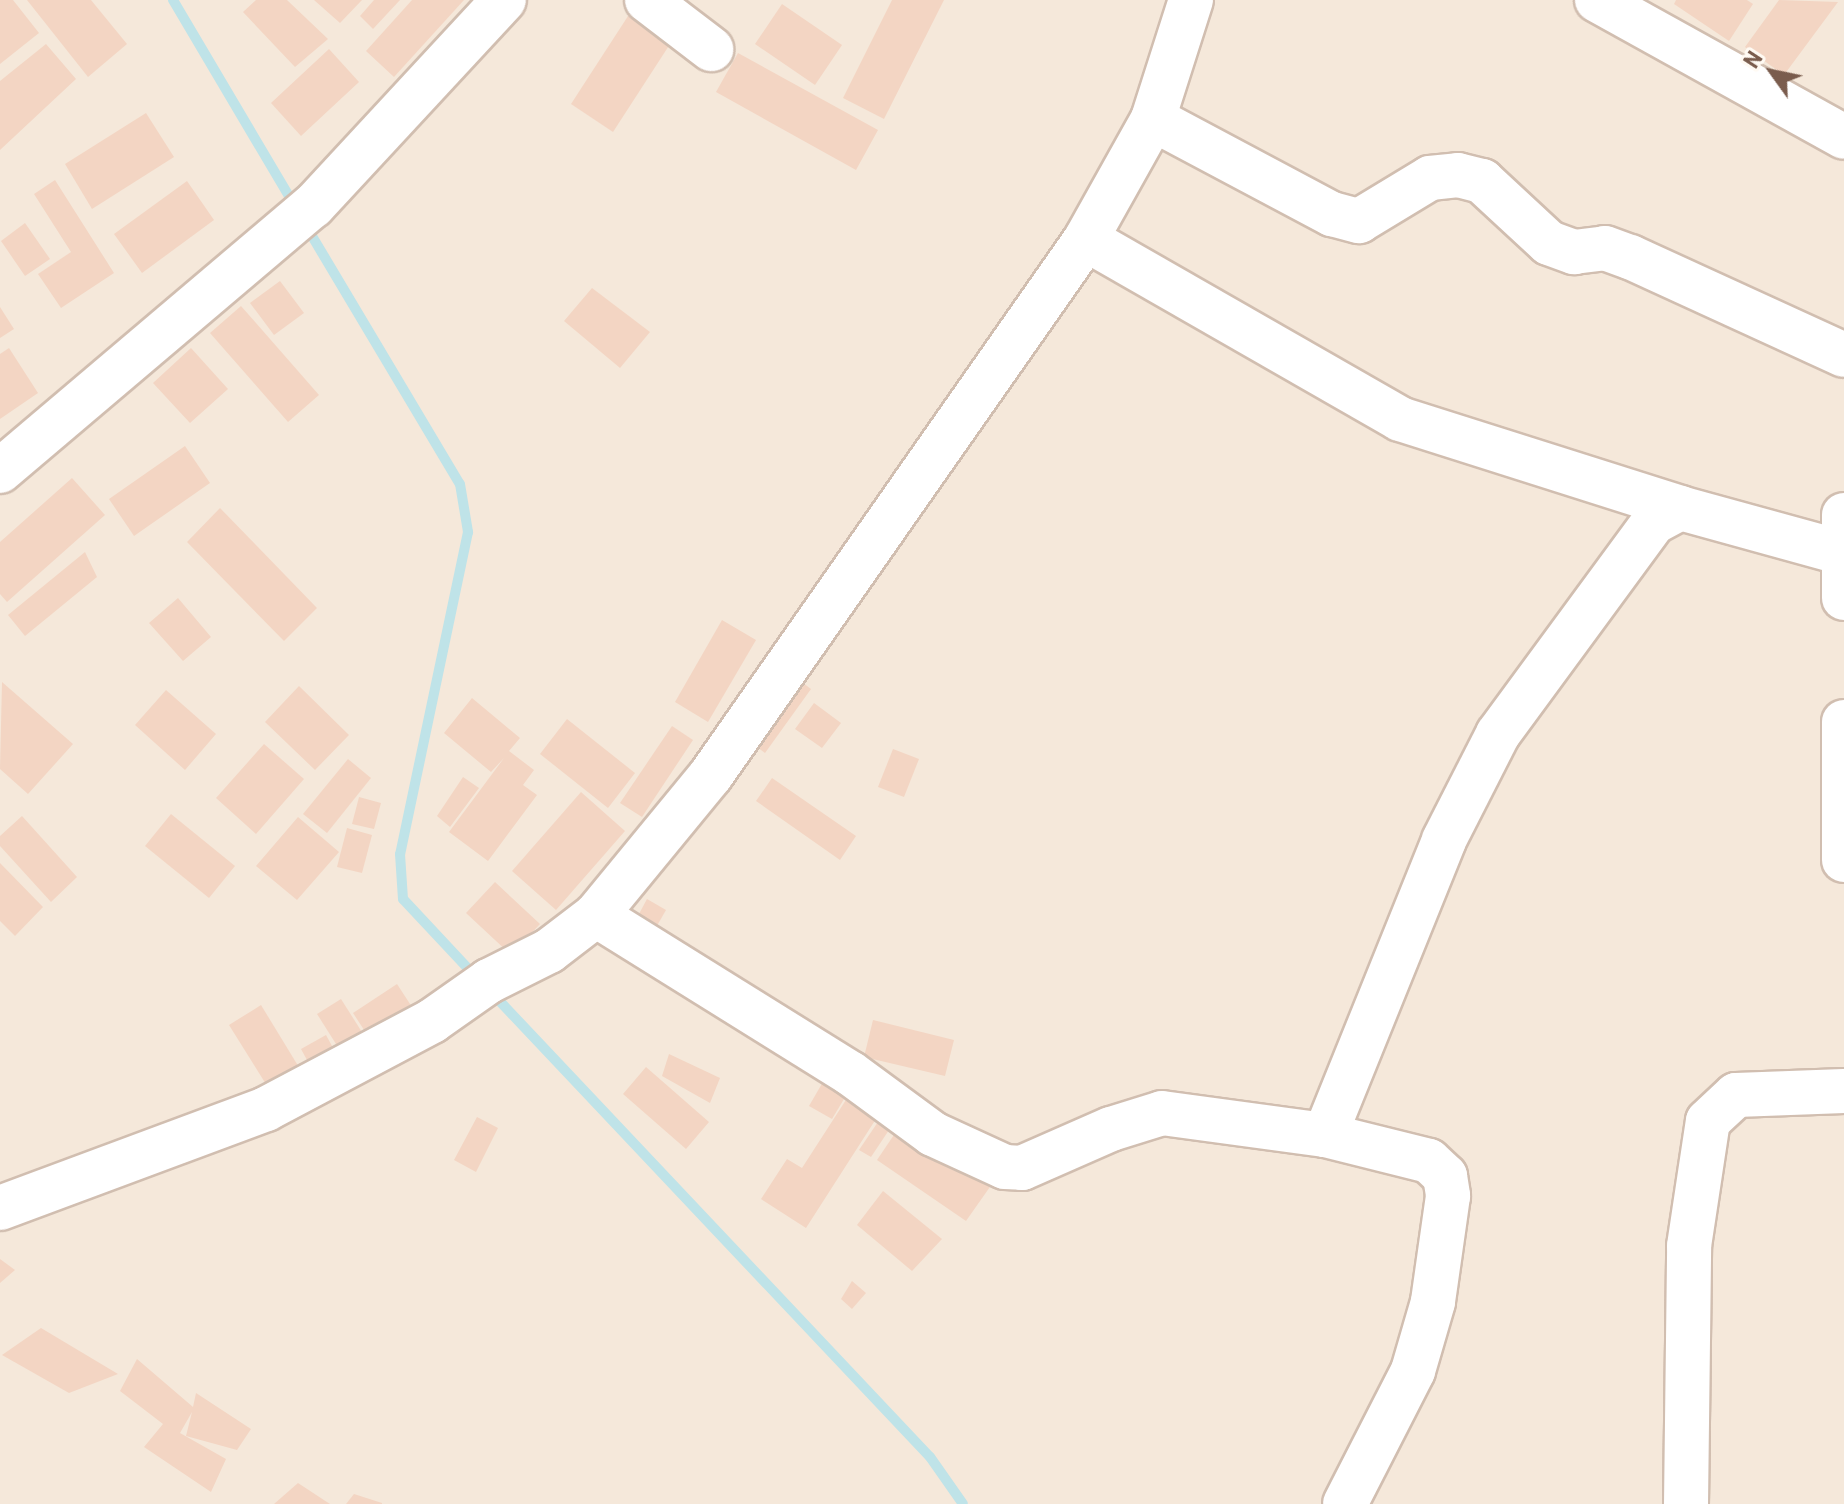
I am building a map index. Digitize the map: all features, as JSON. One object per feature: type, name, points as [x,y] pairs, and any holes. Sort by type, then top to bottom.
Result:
[{"type":"street","points":[[0,471],[313,206],[504,0]]},
{"type":"street","points":[[647,0],[711,49]]},
{"type":"street","points":[[0,1208],[266,1109],[549,951],[596,915],[711,775],[1086,239],[1153,119],[1191,0]]},
{"type":"street","points":[[1597,0],[1844,137]]},
{"type":"street","points":[[1153,119],[1332,214],[1359,221],[1430,178],[1458,175],[1482,181],[1549,243],[1574,252],[1605,248],[1630,257],[1844,355]]},
{"type":"street","points":[[1086,239],[1400,419],[1680,508],[1843,553]]},
{"type":"street","points":[[1325,1135],[1444,840],[1498,734],[1654,522],[1680,508]]},
{"type":"street","points":[[1844,515],[1844,598]]},
{"type":"street","points":[[1844,722],[1844,860]]},
{"type":"street","points":[[596,915],[850,1073],[933,1134],[1005,1167],[1022,1168],[1111,1129],[1162,1113],[1325,1135],[1429,1161],[1445,1176],[1448,1196],[1433,1302],[1413,1371],[1345,1504]]},
{"type":"street","points":[[1686,1504],[1689,1246],[1708,1121],[1736,1095],[1844,1091]]},
{"type":"shaded area","points":[[0,0],[1844,0],[1844,1504],[0,1504]]},
{"type":"building","points":[[0,0],[13,0],[39,33],[0,64]]},
{"type":"building","points":[[27,0],[91,0],[127,44],[88,77]]},
{"type":"building","points":[[256,0],[287,0],[328,39],[295,67],[243,12]]},
{"type":"building","points":[[314,0],[362,0],[340,23]]},
{"type":"building","points":[[374,0],[400,0],[373,29],[360,16]]},
{"type":"building","points":[[412,0],[464,0],[394,77],[366,51]]},
{"type":"building","points":[[892,0],[944,0],[884,119],[843,98]]},
{"type":"building","points":[[1676,0],[1747,0],[1753,4],[1729,41],[1674,4]]},
{"type":"building","points":[[1779,0],[1838,2],[1784,75],[1745,47]]},
{"type":"building","points":[[782,4],[842,45],[815,85],[755,44]]},
{"type":"building","points":[[630,13],[672,41],[613,132],[571,104]]},
{"type":"building","points":[[46,44],[76,79],[0,150],[0,81]]},
{"type":"building","points":[[329,49],[359,82],[301,136],[271,103]]},
{"type":"building","points":[[738,53],[878,130],[856,170],[716,92]]},
{"type":"building","points":[[146,113],[174,157],[92,209],[65,164]]},
{"type":"building","points":[[55,180],[114,273],[61,308],[38,274],[71,252],[34,194]]},
{"type":"building","points":[[187,181],[214,220],[142,273],[114,234]]},
{"type":"building","points":[[25,223],[50,259],[25,276],[1,241]]},
{"type":"building","points":[[280,281],[304,313],[274,335],[250,303]]},
{"type":"building","points":[[592,288],[650,332],[620,368],[564,321]]},
{"type":"building","points":[[241,306],[319,395],[288,422],[210,333]]},
{"type":"building","points":[[0,307],[14,329],[0,338]]},
{"type":"building","points":[[9,348],[38,393],[0,419],[0,354]]},
{"type":"building","points":[[191,348],[228,389],[190,423],[153,383]]},
{"type":"building","points":[[185,446],[210,483],[134,536],[109,499]]},
{"type":"building","points":[[72,478],[105,515],[7,602],[0,594],[0,542]]},
{"type":"building","points":[[220,508],[317,608],[284,641],[187,542]]},
{"type":"building","points":[[85,552],[97,577],[25,636],[8,615]]},
{"type":"building","points":[[178,598],[211,637],[183,661],[149,623]]},
{"type":"building","points":[[722,620],[756,640],[708,722],[675,702]]},
{"type":"building","points":[[795,677],[811,689],[765,753],[749,741]]},
{"type":"building","points":[[2,682],[73,744],[28,794],[0,769]]},
{"type":"building","points":[[299,686],[349,735],[315,770],[265,722]]},
{"type":"building","points":[[166,690],[216,734],[185,770],[135,725]]},
{"type":"building","points":[[472,698],[520,738],[509,751],[534,770],[523,785],[537,795],[488,861],[449,832],[504,758],[491,772],[444,733]]},
{"type":"building","points":[[814,703],[841,723],[822,748],[795,729]]},
{"type":"building","points":[[567,719],[635,773],[608,808],[540,754]]},
{"type":"building","points":[[672,726],[693,740],[642,817],[620,803]]},
{"type":"building","points":[[264,744],[304,779],[256,834],[216,798]]},
{"type":"building","points":[[893,749],[919,759],[904,797],[878,787]]},
{"type":"building","points":[[348,759],[371,778],[327,833],[303,814]]},
{"type":"building","points":[[463,777],[479,788],[450,827],[437,816]]},
{"type":"building","points":[[772,778],[856,836],[840,860],[756,801]]},
{"type":"building","points":[[581,792],[625,831],[556,910],[512,871]]},
{"type":"building","points":[[359,797],[381,803],[374,829],[352,824]]},
{"type":"building","points":[[171,814],[235,866],[209,898],[145,846]]},
{"type":"building","points":[[22,816],[77,877],[51,902],[0,846],[0,836]]},
{"type":"building","points":[[298,817],[339,852],[297,900],[256,866]]},
{"type":"building","points":[[347,828],[372,835],[362,873],[337,867]]},
{"type":"building","points":[[0,863],[43,907],[15,936],[0,921]]},
{"type":"building","points":[[495,882],[540,924],[511,955],[466,913]]},
{"type":"building","points":[[647,899],[666,910],[650,938],[632,927]]},
{"type":"building","points":[[397,984],[412,1007],[368,1036],[353,1013]]},
{"type":"building","points":[[341,999],[367,1040],[343,1055],[317,1014]]},
{"type":"building","points":[[261,1005],[300,1069],[269,1089],[229,1025]]},
{"type":"building","points":[[873,1020],[954,1040],[945,1076],[864,1057]]},
{"type":"building","points":[[326,1035],[338,1057],[313,1071],[301,1049]]},
{"type":"building","points":[[669,1054],[720,1078],[710,1103],[662,1076]]},
{"type":"building","points":[[646,1067],[709,1122],[686,1149],[623,1094]]},
{"type":"building","points":[[827,1075],[850,1089],[832,1119],[809,1106]]},
{"type":"building","points":[[853,1089],[883,1108],[806,1228],[761,1199],[787,1159],[802,1168]]},
{"type":"building","points":[[884,1113],[895,1121],[871,1157],[859,1150]]},
{"type":"building","points":[[477,1117],[498,1128],[476,1172],[454,1160]]},
{"type":"building","points":[[902,1123],[992,1184],[966,1221],[877,1160]]},
{"type":"building","points":[[883,1191],[942,1239],[912,1271],[857,1225]]},
{"type":"building","points":[[0,1259],[15,1270],[0,1283]]},
{"type":"building","points":[[852,1281],[866,1293],[852,1309],[841,1299]]},
{"type":"building","points":[[41,1328],[118,1374],[69,1393],[2,1355]]},
{"type":"building","points":[[137,1359],[193,1407],[196,1393],[251,1429],[237,1450],[186,1436],[192,1412],[180,1433],[226,1459],[211,1492],[144,1447],[163,1424],[120,1391]]},
{"type":"building","points":[[298,1483],[330,1504],[274,1504]]},
{"type":"building","points":[[354,1494],[382,1503],[382,1504],[346,1504]]},
{"type":"waterway","points":[[173,0],[296,208]]},
{"type":"waterway","points":[[306,226],[460,484],[468,532],[400,854],[403,899],[477,978]]},
{"type":"waterway","points":[[491,992],[930,1457],[963,1504]]}]
